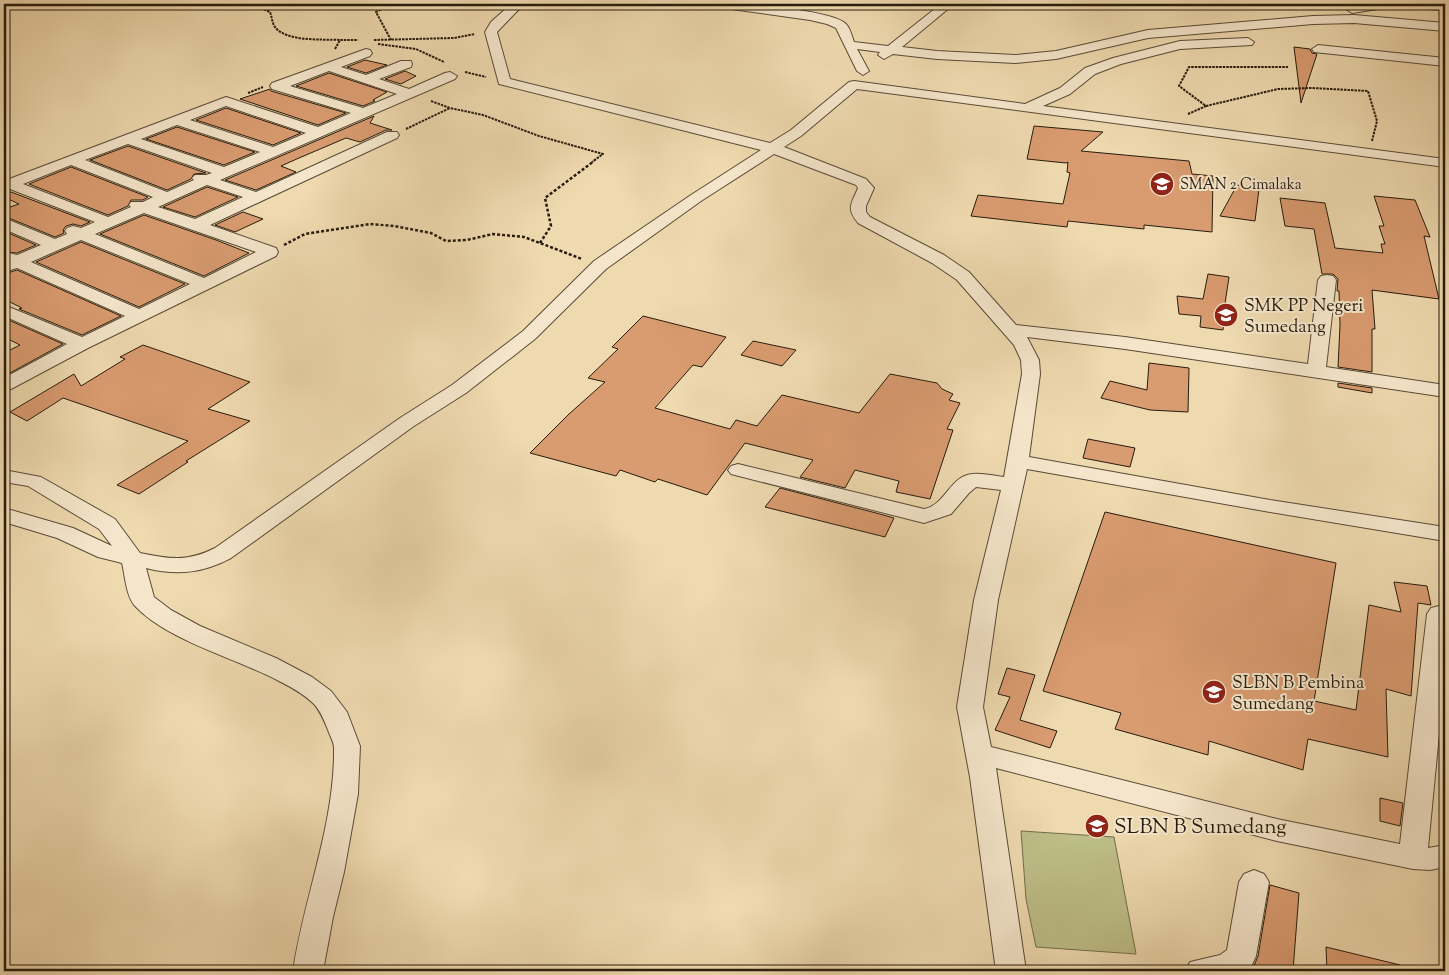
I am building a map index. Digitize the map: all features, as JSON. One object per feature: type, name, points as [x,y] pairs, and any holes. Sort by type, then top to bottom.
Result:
[{"type":"street","points":[[518,4],[495,25],[492,32],[504,81],[772,148],[861,182],[866,188],[858,206],[858,213],[864,220],[938,259],[962,276],[1022,343],[1030,360],[1031,374],[1014,485],[986,600],[970,707],[979,754],[1011,971]]},
{"type":"street","points":[[717,4],[810,16],[831,21],[841,26],[851,45],[859,78]]},
{"type":"street","points":[[4,515],[65,533],[106,552],[162,565],[188,566],[208,561],[223,553],[407,422],[459,389],[511,350],[554,312],[600,265],[696,198],[796,133],[890,50],[948,4]]},
{"type":"street","points":[[1296,22],[1335,10],[1391,4],[1445,7]]},
{"type":"street","points":[[827,8],[831,21]]},
{"type":"street","points":[[851,45],[982,58],[1015,59],[1056,55],[1148,34],[1296,22],[1354,19],[1445,27]]},
{"type":"street","points":[[1027,108],[1065,91],[1090,71],[1117,61],[1180,45],[1248,42]]},
{"type":"street","points":[[1318,49],[1445,62]]},
{"type":"street","points":[[360,111],[277,86],[366,53]]},
{"type":"street","points":[[367,80],[406,64]]},
{"type":"street","points":[[329,67],[409,93]]},
{"type":"street","points":[[8,262],[325,125],[450,76]]},
{"type":"street","points":[[859,78],[1027,108],[1445,163]]},
{"type":"street","points":[[7,185],[226,101],[325,125],[387,137]]},
{"type":"street","points":[[177,120],[268,150]]},
{"type":"street","points":[[196,225],[387,137]]},
{"type":"street","points":[[128,139],[257,197]]},
{"type":"street","points":[[71,160],[162,196]]},
{"type":"street","points":[[7,185],[104,220]]},
{"type":"street","points":[[139,205],[270,252]]},
{"type":"street","points":[[4,224],[50,244]]},
{"type":"street","points":[[77,232],[204,284]]},
{"type":"street","points":[[4,385],[82,344],[270,252]]},
{"type":"street","points":[[8,262],[140,316]]},
{"type":"street","points":[[1312,370],[1317,366],[1327,280]]},
{"type":"street","points":[[4,310],[82,344]]},
{"type":"street","points":[[1010,330],[1125,343],[1445,391]]},
{"type":"street","points":[[1018,461],[1270,506],[1445,534]]},
{"type":"street","points":[[738,470],[924,516],[939,514],[948,507],[968,482],[973,480],[1014,485]]},
{"type":"street","points":[[4,476],[34,481],[97,517],[114,532],[132,558],[143,600],[163,616],[191,632],[267,664],[303,683],[322,697],[334,712],[347,746],[344,794],[330,872],[318,917],[308,971]]},
{"type":"street","points":[[1413,858],[1439,614]]},
{"type":"street","points":[[979,754],[1277,830],[1413,858],[1430,859],[1445,856]]},
{"type":"street","points":[[1201,971],[1226,968],[1236,962],[1241,956],[1254,882]]},
{"type":"path","points":[[251,4],[270,12],[273,23],[281,32],[299,38]]},
{"type":"path","points":[[387,6],[376,12],[391,41]]},
{"type":"path","points":[[340,40],[391,41],[454,38],[492,32]]},
{"type":"path","points":[[1206,106],[1178,86],[1189,67],[1288,67]]},
{"type":"path","points":[[1183,116],[1206,106],[1278,89],[1324,88],[1368,91],[1378,116],[1378,128],[1368,152]]},
{"type":"path","points":[[409,93],[450,108],[483,115],[539,136],[603,154],[545,198],[551,226],[540,243]]},
{"type":"path","points":[[387,137],[450,108]]},
{"type":"path","points":[[270,252],[305,234],[370,224],[394,226],[431,233],[446,241],[467,240],[493,234],[524,237],[600,265]]},
{"type":"green space","points":[[1021,831],[1114,837],[1136,954],[1036,947],[1026,899]]},
{"type":"building","points":[[1294,47],[1310,49],[1312,53],[1317,54],[1301,103]]},
{"type":"building","points":[[365,60],[387,65],[366,73],[347,67]]},
{"type":"building","points":[[405,71],[416,76],[401,84],[385,79]]},
{"type":"building","points":[[329,73],[387,92],[373,100],[375,101],[363,106],[296,86]]},
{"type":"building","points":[[270,89],[271,91],[346,113],[318,125],[240,99]]},
{"type":"building","points":[[226,108],[301,133],[273,145],[196,120]]},
{"type":"building","points":[[374,116],[370,123],[392,130],[386,130],[360,142],[346,138],[299,158],[281,166],[296,172],[256,190],[225,180]]},
{"type":"building","points":[[1034,126],[1103,132],[1081,151],[1189,161],[1192,174],[1213,176],[1212,232],[1144,225],[1144,229],[1068,221],[1067,227],[971,216],[978,195],[1063,204],[1070,173],[1067,172],[1068,162],[1027,159]]},
{"type":"building","points":[[177,127],[255,152],[224,165],[146,139]]},
{"type":"building","points":[[128,146],[206,173],[194,174],[191,179],[167,190],[90,160]]},
{"type":"building","points":[[71,167],[148,197],[143,200],[131,200],[128,206],[108,215],[29,184]]},
{"type":"building","points":[[1237,185],[1259,189],[1255,221],[1220,216]]},
{"type":"building","points":[[207,187],[238,197],[195,217],[163,207]]},
{"type":"building","points":[[11,192],[90,222],[81,226],[73,224],[66,226],[63,230],[64,233],[55,237],[4,216],[4,209],[19,204],[4,197],[4,194]]},
{"type":"building","points":[[1374,196],[1415,200],[1430,237],[1424,236],[1439,299],[1372,290],[1375,329],[1372,329],[1372,372],[1338,367],[1340,325],[1339,291],[1337,291],[1338,279],[1333,274],[1322,274],[1314,229],[1285,226],[1280,198],[1325,203],[1335,248],[1383,253],[1381,244],[1385,244],[1379,226],[1384,226]]},
{"type":"building","points":[[243,212],[263,219],[235,232],[215,225]]},
{"type":"building","points":[[144,215],[249,253],[204,276],[100,234]]},
{"type":"building","points":[[4,231],[36,245],[17,253],[4,252]]},
{"type":"building","points":[[81,242],[185,284],[139,307],[36,262]]},
{"type":"building","points":[[17,270],[121,316],[82,335],[19,309],[22,308],[4,299],[4,274]]},
{"type":"building","points":[[1208,274],[1229,277],[1223,330],[1200,327],[1201,316],[1179,314],[1177,296],[1203,299]]},
{"type":"building","points":[[643,316],[726,337],[702,367],[693,365],[655,408],[730,429],[736,420],[757,426],[782,395],[859,413],[890,374],[937,383],[942,389],[953,394],[949,400],[960,403],[947,429],[953,430],[930,499],[896,492],[899,481],[855,470],[845,488],[800,477],[813,460],[745,443],[707,495],[658,479],[655,482],[620,470],[616,476],[530,453],[569,414],[605,382],[588,378],[618,349],[612,347]]},
{"type":"building","points":[[4,318],[63,344],[10,373],[4,369],[4,353],[20,345],[4,337]]},
{"type":"building","points":[[753,341],[796,350],[782,366],[741,355]]},
{"type":"building","points":[[143,345],[250,382],[208,409],[250,421],[186,461],[188,462],[139,494],[117,485],[188,441],[63,398],[27,421],[10,412],[74,374],[81,386],[125,359],[120,357]]},
{"type":"building","points":[[1149,363],[1189,368],[1188,412],[1150,410],[1101,398],[1110,381],[1147,390]]},
{"type":"building","points":[[1338,383],[1372,388],[1372,393],[1338,387]]},
{"type":"building","points":[[1088,439],[1135,448],[1130,467],[1083,458]]},
{"type":"building","points":[[780,488],[894,518],[885,537],[765,507]]},
{"type":"building","points":[[1105,512],[1336,563],[1314,701],[1356,710],[1369,605],[1401,612],[1394,582],[1427,586],[1431,605],[1418,603],[1411,696],[1386,689],[1388,757],[1308,739],[1303,770],[1209,741],[1208,755],[1115,729],[1121,713],[1043,691]]},
{"type":"building","points":[[1007,668],[1035,675],[1020,720],[1057,731],[1050,748],[995,730],[1010,697],[998,694]]},
{"type":"building","points":[[1380,798],[1403,803],[1400,826],[1380,821]]},
{"type":"building","points":[[1270,885],[1299,893],[1293,971],[1248,971],[1254,966],[1258,956]]},
{"type":"building","points":[[1326,947],[1400,965],[1399,971],[1327,971]]},
{"type":"place","name":"SMAN 2 Cimalaka","points":[[1162,184]]},
{"type":"place","name":"SMK PP Negeri Sumedang","points":[[1226,315]]},
{"type":"place","name":"SLBN B Pembina Sumedang","points":[[1214,692]]},
{"type":"place","name":"SLBN B Sumedang","points":[[1097,826]]}]
